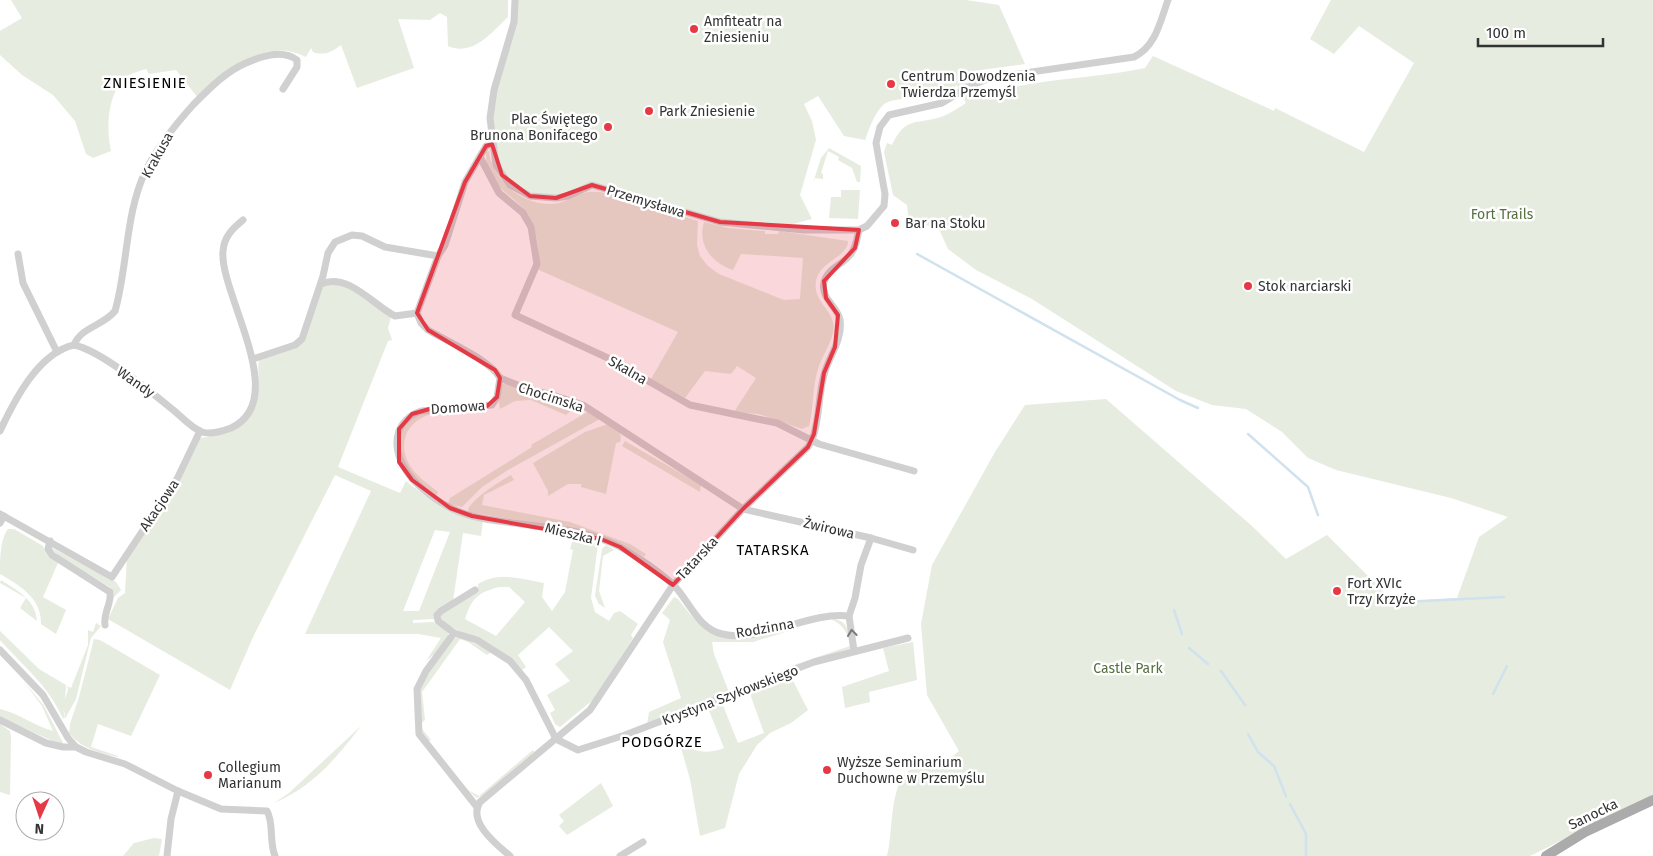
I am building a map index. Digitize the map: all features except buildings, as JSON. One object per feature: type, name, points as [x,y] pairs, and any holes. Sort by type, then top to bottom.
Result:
[{"type":"main road","name":"Sanocka","points":[[1546,856],[1585,832],[1653,800]]},
{"type":"street","name":"Przemysława","points":[[515,0],[514,22],[491,103],[492,144],[496,165],[502,175],[519,192],[530,196],[556,198],[568,196],[592,185],[720,222],[804,230],[859,230]]},
{"type":"street","points":[[812,440],[822,380],[836,347],[840,320],[826,298],[824,281],[831,270],[849,256],[855,248],[859,230],[878,215],[884,206],[885,194],[876,143],[880,127],[889,115],[942,103],[970,86],[990,78],[1134,57],[1145,50],[1155,37],[1168,0]]},
{"type":"street","name":"Krakusa","points":[[74,345],[77,336],[110,317],[114,311],[138,195],[146,171],[174,126],[218,80],[238,66],[264,55],[292,56],[297,60],[297,67],[283,89]]},
{"type":"street","points":[[321,284],[333,282],[350,286],[395,316],[417,313],[438,256],[445,245],[465,182],[486,146],[492,144]]},
{"type":"street","name":"Skalna","points":[[480,157],[499,193],[523,213],[531,227],[537,264],[515,315],[610,359],[690,405],[777,424],[819,444],[914,471]]},
{"type":"street","points":[[200,431],[209,433],[227,430],[239,424],[247,414],[255,395],[253,359],[230,287],[222,253],[226,238],[243,220]]},
{"type":"street","points":[[253,359],[266,353],[290,347],[302,339],[321,284],[331,247],[335,242],[352,235],[362,236],[385,247],[438,256]]},
{"type":"street","points":[[18,254],[23,283],[57,352]]},
{"type":"street","name":"Chocimska","points":[[417,313],[420,323],[428,330],[483,362],[495,370],[500,378],[533,391],[583,405],[743,509]]},
{"type":"street","points":[[0,431],[3,415],[27,381],[57,352],[74,345]]},
{"type":"street","name":"Wandy","points":[[74,345],[92,352],[155,396],[200,431]]},
{"type":"street","name":"Domowa","points":[[462,512],[444,504],[412,480],[405,471],[397,452],[399,428],[412,414],[421,410],[492,405],[497,397],[500,378]]},
{"type":"street","name":"Akacjowa","points":[[50,541],[112,577],[177,478],[200,431]]},
{"type":"street","name":"Tatarska","points":[[477,807],[594,705],[672,586],[743,509],[808,447],[812,440]]},
{"type":"street","name":"Żwirowa","points":[[743,509],[871,538],[913,550]]},
{"type":"street","name":"Mieszka I","points":[[462,512],[472,516],[558,528],[601,539],[620,547],[672,586]]},
{"type":"street","points":[[1,517],[50,541],[48,548],[52,555],[110,592],[104,616],[105,625]]},
{"type":"street","points":[[854,651],[849,616],[861,565],[871,538]]},
{"type":"street","name":"Rodzinna","points":[[672,586],[695,615],[709,628],[724,635],[751,634],[828,616],[849,616]]},
{"type":"street","points":[[475,590],[437,615],[438,621],[454,633],[477,640],[510,661],[530,687],[556,739]]},
{"type":"street","points":[[454,633],[426,671],[417,689],[419,734],[477,807],[482,828],[510,856]]},
{"type":"street","name":"Krystyna Szykowskiego","points":[[556,739],[574,750],[586,750],[814,662],[908,638]]},
{"type":"street","points":[[0,650],[43,695],[68,738],[76,747]]},
{"type":"street","points":[[0,720],[46,742],[76,747],[125,764],[178,791],[221,809],[262,810],[268,813],[271,846],[275,856]]},
{"type":"street","points":[[167,856],[170,819],[178,791]]},
{"type":"street","points":[[620,856],[643,842]]},
{"type":"highlighted area","points":[[492,144],[502,175],[530,196],[556,198],[592,185],[720,222],[859,230],[855,248],[824,281],[826,298],[838,315],[835,347],[824,373],[814,434],[808,447],[743,509],[673,585],[620,547],[601,539],[472,516],[450,508],[412,480],[399,462],[399,429],[412,414],[433,408],[486,407],[497,397],[500,378],[495,370],[428,330],[417,313],[465,182],[486,146]]},
{"type":"green space","points":[[11,0],[508,0],[508,17],[489,36],[474,46],[457,49],[448,46],[447,17],[440,13],[430,20],[398,19],[414,68],[357,88],[341,45],[324,53],[313,52],[311,48],[306,57],[290,52],[275,51],[247,59],[221,77],[198,98],[176,70],[149,74],[146,69],[136,72],[127,76],[115,91],[109,122],[111,151],[93,158],[86,154],[75,121],[53,95],[22,75],[0,55],[0,31],[22,18]]},
{"type":"green space","points":[[515,0],[966,0],[999,5],[1025,64],[974,71],[964,77],[974,98],[995,91],[1037,83],[1145,68],[1153,56],[1274,111],[1275,108],[1364,152],[1414,63],[1359,26],[1334,54],[1310,39],[1331,0],[1653,0],[1653,795],[1530,856],[887,856],[894,802],[897,789],[903,777],[911,769],[923,765],[942,765],[959,751],[927,695],[921,624],[932,565],[995,452],[1025,405],[1106,399],[1252,526],[1286,559],[1327,535],[1394,602],[1457,598],[1479,537],[1508,517],[1451,498],[1336,470],[1308,458],[1282,432],[1246,409],[1212,405],[1176,391],[1032,299],[976,270],[948,249],[938,227],[909,223],[907,205],[893,195],[884,152],[887,143],[892,145],[902,130],[912,123],[944,116],[966,103],[957,85],[949,92],[939,96],[898,99],[883,105],[874,117],[865,140],[844,136],[818,96],[804,104],[812,121],[816,140],[800,195],[812,219],[777,228],[741,225],[592,185],[568,196],[519,192],[496,165],[490,118],[511,36]]},
{"type":"green space","points":[[829,148],[861,166],[860,182],[857,182],[852,168],[838,160],[839,157],[828,151],[821,173],[823,174],[823,179],[815,178],[813,183],[821,158]]},
{"type":"green space","points":[[489,151],[492,165],[506,185],[517,194],[530,200],[552,204],[588,192],[602,192],[698,221],[697,245],[700,256],[708,266],[719,274],[784,300],[800,299],[803,258],[741,254],[733,270],[719,263],[708,252],[703,238],[704,222],[728,228],[765,231],[765,234],[778,234],[779,231],[848,241],[844,251],[823,269],[816,281],[817,293],[831,317],[834,327],[817,373],[809,426],[802,429],[759,414],[734,412],[756,378],[737,366],[731,374],[705,371],[685,398],[651,379],[678,332],[539,270],[537,242],[532,223],[517,202],[502,189],[490,174],[486,152]]},
{"type":"green space","points":[[841,190],[860,190],[858,219],[829,218],[831,197],[841,197]]},
{"type":"green space","points":[[329,284],[346,287],[391,317],[388,328],[392,340],[388,341],[338,467],[400,493],[406,481],[442,507],[459,515],[483,520],[481,536],[463,533],[453,601],[435,619],[413,620],[413,623],[433,622],[448,632],[444,645],[426,661],[441,638],[418,634],[305,634],[371,491],[335,475],[254,635],[230,690],[108,619],[118,598],[125,593],[127,556],[168,501],[199,438],[220,434],[238,426],[245,420],[256,403],[259,387],[259,360],[296,348],[321,288]],"holes":[[[435,530],[450,532],[419,611],[403,611]]]},
{"type":"green space","points":[[506,383],[575,407],[566,415],[531,400],[515,401],[500,409],[498,398],[501,385]]},
{"type":"green space","points":[[452,411],[453,414],[431,414],[421,418],[407,432],[404,442],[409,464],[418,476],[438,492],[436,496],[409,472],[401,456],[400,439],[406,424],[421,413]]},
{"type":"green space","points":[[589,411],[599,418],[598,420],[508,470],[482,487],[462,507],[448,504],[450,498],[532,447],[531,445]]},
{"type":"green space","points":[[608,424],[620,433],[621,439],[620,442],[616,443],[606,494],[581,487],[581,484],[568,484],[548,496],[548,491],[533,463],[585,432]]},
{"type":"green space","points":[[625,441],[701,485],[700,492],[622,446]]},
{"type":"green space","points":[[511,475],[514,480],[484,495],[482,505],[570,522],[630,544],[646,554],[644,557],[627,547],[584,531],[469,512],[468,509],[471,504]]},
{"type":"green space","points":[[8,529],[14,529],[43,546],[46,553],[58,563],[43,597],[66,610],[56,634],[41,624],[38,607],[28,593],[0,574],[2,544]]},
{"type":"green space","points":[[574,536],[598,544],[591,598],[595,612],[609,621],[614,613],[620,611],[638,624],[631,635],[633,638],[594,699],[560,727],[555,724],[550,713],[555,710],[547,695],[570,681],[555,664],[573,651],[549,627],[518,655],[526,667],[522,670],[504,653],[494,647],[440,621],[439,615],[478,592],[478,584],[486,580],[502,577],[544,583],[542,597],[552,611],[565,592],[573,550],[570,549]],"holes":[[[499,587],[509,587],[525,602],[496,636],[465,619],[470,606],[480,594]]]},
{"type":"green space","points":[[606,545],[639,564],[614,550],[603,556],[599,591],[605,608],[599,604],[595,596],[602,549]]},
{"type":"green space","points":[[50,547],[116,582],[121,590],[113,598],[114,592],[110,587],[60,557]]},
{"type":"green space","points":[[1,580],[25,596],[36,613],[37,621],[20,608],[26,598],[0,583]]},
{"type":"green space","points":[[674,597],[702,626],[720,636],[731,639],[743,639],[792,630],[753,642],[712,642],[714,654],[729,692],[647,725],[649,712],[681,698],[663,642],[670,620],[662,613]]},
{"type":"green space","points":[[831,619],[841,621],[847,628],[851,647],[850,649],[793,667],[791,666],[850,646],[844,629]]},
{"type":"green space","points":[[96,623],[101,626],[91,638],[76,699],[65,719],[64,716],[63,719],[43,686],[0,640],[0,631],[39,669],[66,685],[65,699],[68,690],[67,686],[71,688],[88,645],[88,630],[93,632]]},
{"type":"green space","points":[[463,637],[491,652],[487,655],[460,639],[422,692],[425,720],[420,724],[418,696],[422,682],[454,638]]},
{"type":"green space","points":[[94,639],[100,640],[160,675],[131,736],[98,724],[91,747],[117,757],[79,743],[69,733]]},
{"type":"green space","points":[[913,642],[917,680],[869,692],[870,702],[845,708],[842,687],[889,671],[883,648]]},
{"type":"green space","points":[[790,675],[808,710],[791,723],[770,733],[757,745],[739,774],[725,828],[700,836],[690,779],[679,741],[690,748],[706,752],[724,748],[708,708],[722,703],[738,743],[764,733],[749,691]]},
{"type":"green space","points":[[22,679],[44,706],[63,743],[57,743],[0,717],[0,709],[14,713],[53,731],[42,706]]},
{"type":"green space","points":[[0,724],[10,731],[11,737],[10,795],[0,792]]},
{"type":"green space","points":[[361,726],[333,760],[312,780],[274,803],[289,793]]},
{"type":"green space","points":[[421,728],[431,740],[429,741],[425,737]]},
{"type":"green space","points":[[533,750],[534,752],[483,795],[477,798],[468,790],[479,796]]},
{"type":"green space","points":[[601,783],[613,806],[567,835],[559,826],[564,821],[559,815]]},
{"type":"green space","points":[[154,838],[162,839],[159,856],[123,856],[134,843]]},
{"type":"waterway","points":[[917,254],[1180,400],[1198,408]]},
{"type":"waterway","points":[[1248,434],[1308,487],[1318,515]]},
{"type":"waterway","points":[[1381,603],[1504,597]]},
{"type":"waterway","points":[[1174,610],[1182,634]]},
{"type":"waterway","points":[[1189,648],[1208,664]]},
{"type":"waterway","points":[[1493,694],[1507,666]]},
{"type":"waterway","points":[[1221,671],[1245,705]]},
{"type":"waterway","points":[[1248,734],[1258,752],[1274,766],[1286,796]]},
{"type":"waterway","points":[[1290,804],[1306,834],[1306,856]]},
{"type":"place","name":"Amfiteatr na Zniesieniu","points":[[694,29]]},
{"type":"place","name":"Centrum Dowodzenia Twierdza Przemyśl","points":[[891,84]]},
{"type":"place","name":"Park Zniesienie","points":[[649,111]]},
{"type":"place","name":"Plac Świętego Brunona Bonifacego","points":[[608,127]]},
{"type":"place","name":"Bar na Stoku","points":[[895,223]]},
{"type":"place","name":"Stok narciarski","points":[[1248,286]]},
{"type":"place","name":"Fort XVIc Trzy Krzyże","points":[[1337,591]]},
{"type":"place","name":"Wyższe Seminarium Duchowne w Przemyślu","points":[[827,770]]},
{"type":"place","name":"Collegium Marianum","points":[[208,775]]},
{"type":"district","name":"ZNIESIENIE","points":[[145,83]]},
{"type":"district","name":"TATARSKA","points":[[773,550]]},
{"type":"district","name":"PODGÓRZE","points":[[662,742]]},
{"type":"park label","name":"Fort Trails","points":[[1502,214]]},
{"type":"park label","name":"Castle Park","points":[[1128,668]]}]
